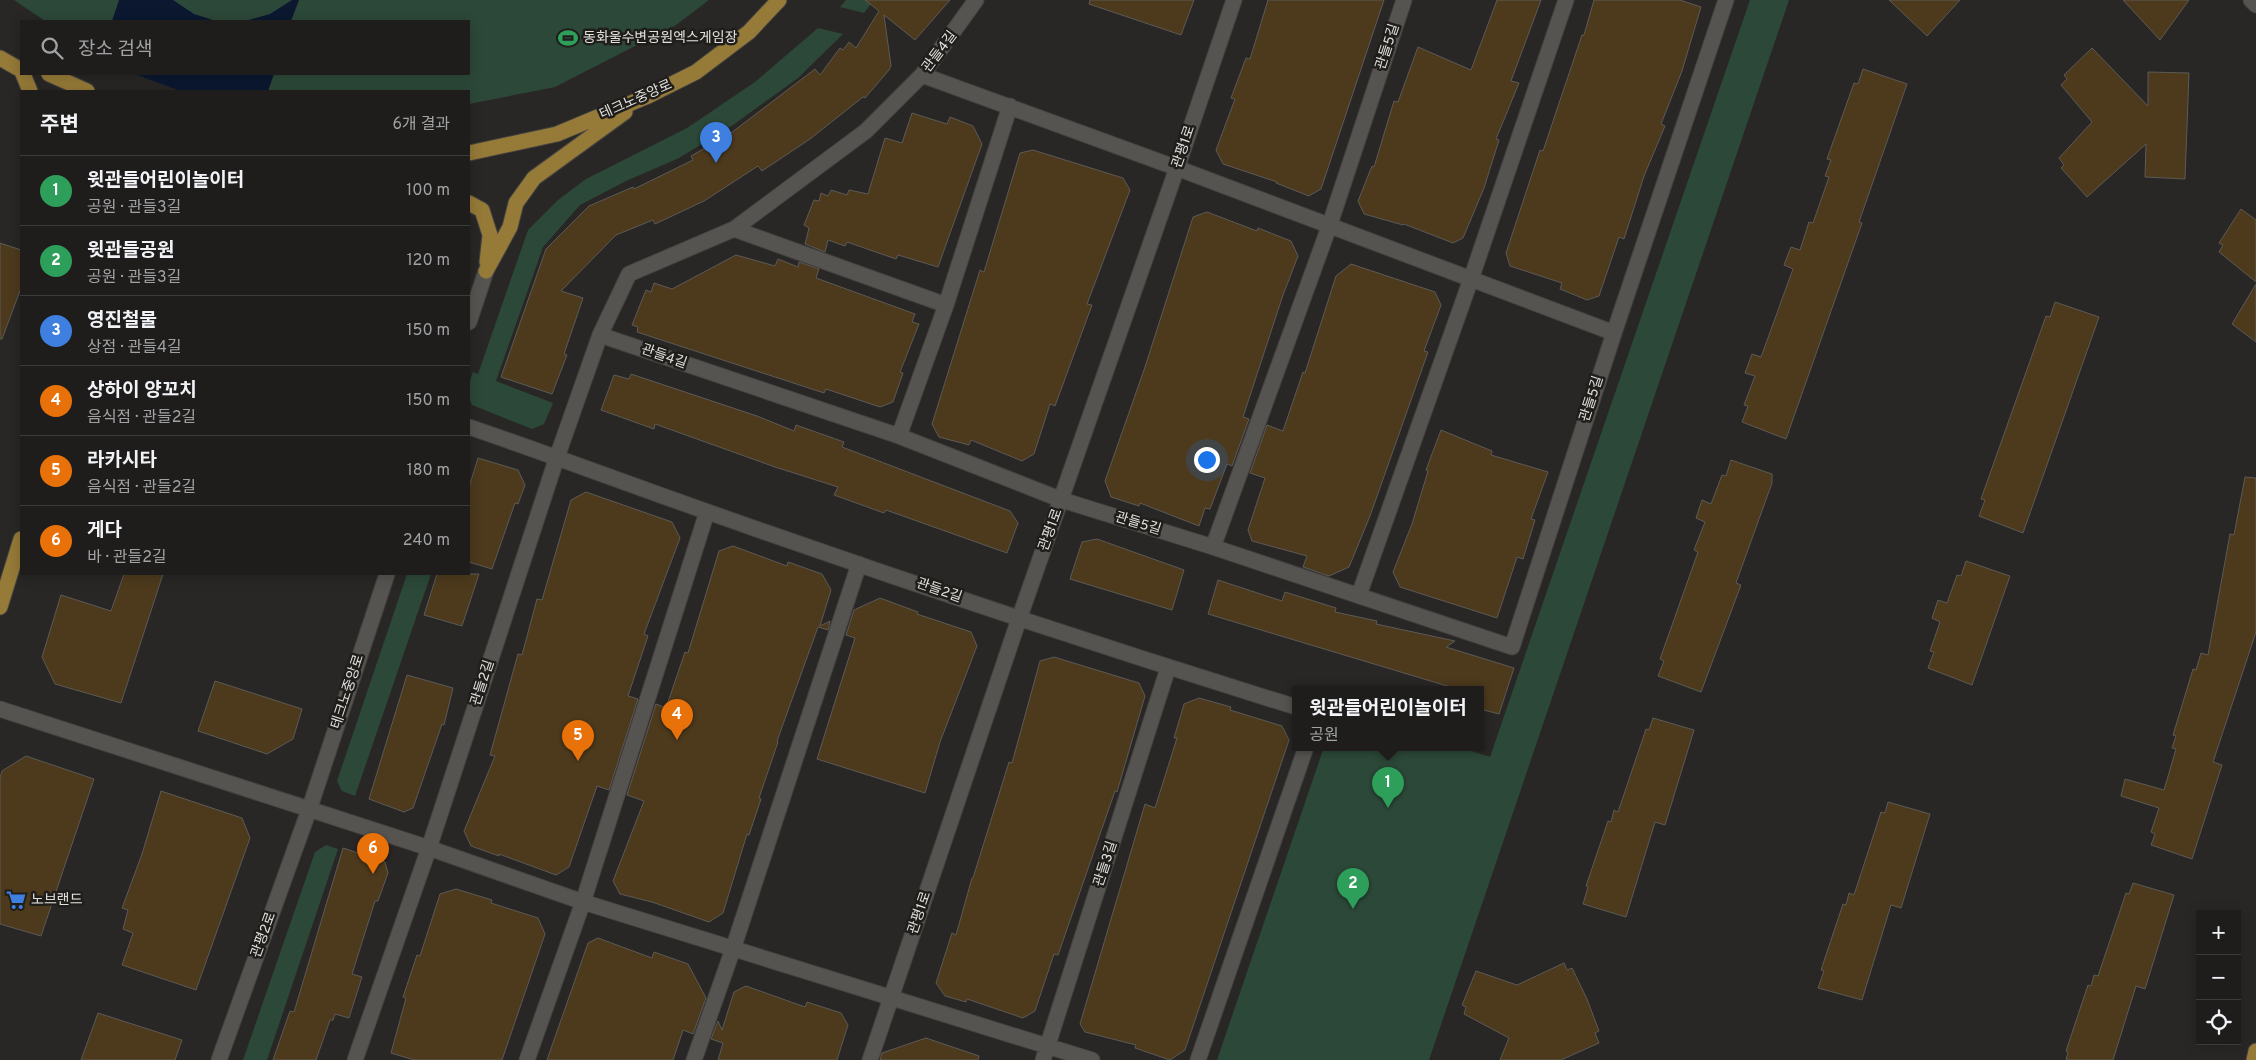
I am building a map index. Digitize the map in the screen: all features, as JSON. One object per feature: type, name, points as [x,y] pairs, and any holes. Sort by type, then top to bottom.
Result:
[{"type":"main road","name":"테크노중앙로","points":[[470,153],[557,134],[648,96],[696,72],[748,32],[779,0]]},
{"type":"main road","points":[[0,58],[20,69]]},
{"type":"main road","points":[[23,75],[30,90]]},
{"type":"main road","points":[[51,75],[86,90]]},
{"type":"main road","points":[[486,271],[510,227],[516,203],[534,178],[648,96]]},
{"type":"main road","points":[[470,204],[482,210],[490,235],[486,271]]},
{"type":"main road","points":[[0,607],[20,542]]},
{"type":"main road","points":[[2254,1060],[2256,1050]]},
{"type":"street","name":"관들4길","points":[[976,0],[922,75],[866,130],[734,229],[629,274],[600,335],[900,436],[1062,500]]},
{"type":"street","name":"관평1로","points":[[870,1060],[1019,619],[1062,500],[1234,0]]},
{"type":"street","name":"관들5길","points":[[1213,547],[1329,227],[1404,0]]},
{"type":"street","points":[[1359,595],[1471,279],[1566,0]]},
{"type":"street","name":"관들5길","points":[[1062,500],[1213,547],[1512,647],[1614,333],[1726,0]]},
{"type":"street","points":[[2251,0],[2256,5]]},
{"type":"street","points":[[922,75],[1177,168],[1329,227],[1614,333]]},
{"type":"street","points":[[900,436],[946,305],[1010,106]]},
{"type":"street","points":[[734,229],[946,305]]},
{"type":"street","points":[[470,319],[486,271]]},
{"type":"street","points":[[470,427],[557,456],[600,335]]},
{"type":"street","name":"관들2길","points":[[355,1060],[429,848],[557,456],[707,512],[1019,619]]},
{"type":"street","points":[[526,1060],[583,902],[707,512]]},
{"type":"street","points":[[694,1060],[733,950],[859,564]]},
{"type":"street","name":"테크노중앙로","points":[[309,810],[386,575]]},
{"type":"street","points":[[1019,619],[1168,668],[1292,706]]},
{"type":"street","name":"관들3길","points":[[1046,1053],[1168,668]]},
{"type":"street","points":[[0,709],[429,848],[583,902],[892,999],[1046,1053],[1092,1060]]},
{"type":"street","points":[[1198,1060],[1305,751]]},
{"type":"street","name":"관평2로","points":[[219,1060],[309,810]]},
{"type":"green space","points":[[14,0],[709,0],[676,25],[555,87],[470,104],[470,90],[177,90],[137,75],[470,75],[470,20],[44,20]]},
{"type":"green space","points":[[846,0],[874,0],[864,13],[840,7]]},
{"type":"green space","points":[[1750,0],[1789,0],[1429,1060],[1217,1060],[1323,751],[1471,751],[1490,757]]},
{"type":"green space","points":[[818,28],[843,34],[798,78],[733,125],[679,158],[626,181],[580,205],[543,247],[496,381],[553,403],[544,424],[532,429],[472,405],[470,401],[470,381],[473,372],[478,374],[528,230],[558,200],[586,179],[687,128],[755,82]]},
{"type":"green space","points":[[407,575],[431,575],[355,796],[342,791],[337,781]]},
{"type":"green space","points":[[326,845],[338,849],[267,1060],[243,1060],[315,852]]},
{"type":"water","points":[[119,0],[173,0],[194,14],[213,20],[112,20]]},
{"type":"water","points":[[292,0],[299,0],[291,20],[249,20],[270,14]]},
{"type":"water","points":[[137,75],[274,75],[268,90],[177,90]]},
{"type":"building","points":[[865,0],[950,0],[915,40],[884,15],[891,66],[889,70],[865,98],[863,97],[810,139],[762,171],[758,166],[704,201],[655,224],[653,220],[616,235],[561,291],[583,298],[564,354],[567,355],[552,394],[501,377],[546,249],[589,206],[633,187],[634,189],[693,160],[691,156],[731,133],[815,69],[820,75],[840,48],[843,50],[849,42],[856,48],[879,11]]},
{"type":"building","points":[[1090,0],[1194,0],[1181,35],[1089,4]]},
{"type":"building","points":[[1268,0],[1384,0],[1321,189],[1309,196],[1277,182],[1223,164],[1216,150],[1235,99],[1231,98],[1246,58],[1250,59]]},
{"type":"building","points":[[1497,0],[1541,0],[1511,81],[1519,83],[1496,139],[1499,140],[1484,188],[1463,238],[1453,243],[1404,224],[1364,214],[1358,201],[1372,166],[1374,167],[1394,101],[1398,102],[1418,47],[1471,70]]},
{"type":"building","points":[[1594,0],[1680,0],[1701,7],[1682,71],[1661,124],[1665,126],[1644,176],[1624,239],[1619,237],[1599,296],[1587,300],[1560,289],[1562,283],[1510,266],[1506,253],[1540,150],[1543,151],[1582,35],[1584,35]]},
{"type":"building","points":[[1889,0],[1960,0],[1927,36]]},
{"type":"building","points":[[2123,0],[2189,0],[2160,40]]},
{"type":"building","points":[[2092,48],[2148,106],[2148,72],[2189,73],[2185,179],[2145,177],[2146,144],[2087,197],[2061,168],[2064,165],[2059,158],[2092,122],[2061,85],[2067,79],[2064,75]]},
{"type":"building","points":[[1863,69],[1907,84],[1859,222],[1862,223],[1786,439],[1742,422],[1748,406],[1744,405],[1755,376],[1745,373],[1752,354],[1761,357],[1793,269],[1784,265],[1791,247],[1800,250],[1809,222],[1813,223],[1829,177],[1825,176],[1831,160],[1827,159],[1854,83],[1858,84]]},
{"type":"building","points":[[912,113],[947,124],[950,117],[973,126],[982,144],[938,267],[898,255],[896,259],[847,242],[845,246],[828,240],[825,252],[805,244],[809,228],[804,225],[814,200],[819,201],[821,193],[828,196],[831,190],[847,195],[849,190],[868,194],[885,138],[902,143]]},
{"type":"building","points":[[1033,150],[1123,178],[1130,190],[1087,304],[1092,305],[1055,406],[1050,404],[1034,454],[1022,461],[971,440],[969,445],[939,437],[932,424],[980,270],[984,272],[1020,153]]},
{"type":"building","points":[[2241,209],[2256,220],[2256,282],[2219,252],[2223,245],[2219,243]]},
{"type":"building","points":[[1207,212],[1257,231],[1258,228],[1291,241],[1298,256],[1283,295],[1243,417],[1249,419],[1232,466],[1227,464],[1210,509],[1205,508],[1199,526],[1140,503],[1139,506],[1111,497],[1105,481],[1145,367],[1193,217]]},
{"type":"building","points":[[0,243],[20,250],[20,291],[2,339],[0,339]]},
{"type":"building","points":[[736,255],[775,266],[778,259],[798,267],[799,262],[819,269],[816,278],[915,314],[912,322],[919,324],[900,372],[903,373],[893,402],[880,407],[826,389],[824,393],[637,332],[638,327],[632,325],[646,290],[651,292],[654,283],[672,289]]},
{"type":"building","points":[[1351,264],[1435,292],[1441,305],[1424,351],[1428,352],[1370,516],[1349,567],[1329,576],[1303,567],[1307,556],[1252,541],[1248,530],[1265,478],[1250,473],[1267,425],[1283,431],[1303,372],[1305,373],[1336,276]]},
{"type":"building","points":[[2256,284],[2256,342],[2232,324]]},
{"type":"building","points":[[2055,302],[2099,317],[2023,533],[1979,516],[1985,500],[1981,499],[2046,316],[2050,317]]},
{"type":"building","points":[[631,374],[757,416],[794,431],[796,425],[844,442],[842,447],[1010,511],[1018,523],[1007,553],[886,510],[884,513],[834,495],[838,487],[775,467],[655,424],[654,429],[601,410],[614,375],[629,379]]},
{"type":"building","points":[[1441,430],[1492,451],[1491,455],[1548,472],[1531,519],[1535,520],[1523,559],[1517,557],[1497,618],[1400,587],[1393,572],[1412,524],[1428,471],[1426,470]]},
{"type":"building","points":[[478,458],[518,470],[525,485],[518,504],[515,503],[492,569],[470,562],[470,484]]},
{"type":"building","points":[[1731,460],[1772,474],[1772,483],[1736,583],[1741,585],[1701,692],[1658,676],[1664,661],[1660,659],[1698,552],[1694,550],[1705,522],[1696,518],[1702,500],[1711,504],[1722,475],[1726,476]]},
{"type":"building","points":[[2245,477],[2256,478],[2256,632],[2213,762],[2222,765],[2192,859],[2151,845],[2155,834],[2151,832],[2159,808],[2121,796],[2125,779],[2164,790],[2176,749],[2172,748],[2176,736],[2173,735],[2193,669],[2196,670],[2201,653],[2208,655],[2230,534],[2234,535]]},
{"type":"building","points":[[586,492],[672,522],[680,538],[644,634],[648,636],[628,696],[638,699],[609,790],[597,786],[569,867],[556,875],[471,846],[464,831],[495,756],[490,755],[518,654],[522,655],[537,599],[542,600],[571,500]]},
{"type":"building","points":[[1097,539],[1184,570],[1172,610],[1070,579],[1082,542]]},
{"type":"building","points":[[733,546],[787,566],[788,562],[822,574],[831,590],[820,626],[830,621],[828,630],[818,627],[777,741],[759,798],[761,799],[749,835],[747,834],[723,913],[709,922],[652,902],[620,894],[613,881],[644,801],[627,795],[656,704],[666,708],[685,652],[688,653],[719,551]]},
{"type":"building","points":[[1966,561],[2010,576],[1972,685],[1928,668],[1934,652],[1930,651],[1940,622],[1932,618],[1938,600],[1947,603],[1957,575],[1961,576]]},
{"type":"building","points":[[479,574],[462,626],[424,615],[437,575]]},
{"type":"building","points":[[124,575],[163,575],[121,703],[55,684],[42,657],[61,595],[111,611]]},
{"type":"building","points":[[1218,580],[1282,601],[1285,592],[1336,608],[1335,612],[1377,621],[1376,624],[1455,641],[1446,647],[1514,668],[1499,714],[1484,710],[1484,686],[1447,686],[1208,614]]},
{"type":"building","points":[[880,598],[918,612],[917,614],[971,632],[977,646],[940,742],[925,793],[817,759],[855,638],[846,635],[854,610]]},
{"type":"building","points":[[1054,657],[1139,683],[1145,696],[1117,792],[1115,791],[1058,955],[1054,954],[1035,1011],[1023,1018],[967,999],[966,1002],[945,996],[936,983],[952,933],[956,935],[1009,762],[1012,763],[1040,661]]},
{"type":"building","points":[[407,675],[453,688],[444,725],[442,724],[413,808],[404,812],[369,799]]},
{"type":"building","points":[[215,681],[302,709],[293,739],[267,754],[198,731]]},
{"type":"building","points":[[1199,698],[1231,707],[1230,710],[1282,726],[1289,740],[1185,1050],[1170,1060],[1135,1048],[1136,1045],[1085,1032],[1080,1024],[1145,804],[1155,808],[1177,738],[1174,738],[1184,704]]},
{"type":"building","points":[[1653,718],[1694,730],[1665,825],[1655,822],[1626,917],[1583,904],[1588,887],[1586,886],[1608,821],[1611,822],[1614,810],[1618,812],[1646,729],[1649,730]]},
{"type":"building","points":[[26,756],[94,779],[41,936],[0,924],[0,778],[2,771]]},
{"type":"building","points":[[161,791],[242,818],[250,838],[196,990],[122,965],[133,933],[123,929],[128,910],[122,908],[142,854]]},
{"type":"building","points":[[1888,802],[1930,814],[1901,908],[1891,905],[1862,1000],[1818,988],[1824,971],[1821,970],[1843,904],[1846,905],[1849,893],[1854,895],[1881,812],[1885,813]]},
{"type":"building","points":[[343,848],[385,862],[388,873],[378,901],[375,901],[352,974],[362,977],[349,1018],[335,1014],[333,1020],[330,1020],[316,1060],[273,1060],[290,1011],[294,1012]]},
{"type":"building","points":[[2133,883],[2174,895],[2145,989],[2136,986],[2113,1060],[2066,1060],[2068,1052],[2066,1051],[2088,985],[2091,986],[2094,975],[2098,976],[2126,893],[2129,894]]},
{"type":"building","points":[[456,889],[492,900],[491,903],[538,918],[545,934],[502,1060],[414,1060],[391,1053],[406,998],[403,997],[417,955],[420,956],[440,894]]},
{"type":"building","points":[[598,938],[652,958],[654,952],[688,964],[706,998],[693,1034],[683,1030],[673,1060],[547,1060],[588,943]]},
{"type":"building","points":[[1564,963],[1567,970],[1572,968],[1587,999],[1599,1031],[1595,1033],[1599,1043],[1561,1060],[1500,1060],[1509,1038],[1464,1014],[1466,1007],[1462,1005],[1476,971],[1517,985]]},
{"type":"building","points":[[746,986],[805,1007],[807,1002],[841,1013],[848,1025],[837,1060],[718,1060],[723,1043],[711,1039],[718,1021],[722,1030],[734,992]]},
{"type":"building","points":[[98,1013],[182,1040],[175,1060],[81,1060]]},
{"type":"building","points":[[926,1038],[979,1056],[978,1060],[880,1060],[882,1053]]},
{"type":"place","name":"동화울수변공원엑스게임장","points":[[568,38]]},
{"type":"place","name":"영진철물","points":[[716,163]]},
{"type":"place","name":"상하이 양꼬치","points":[[677,740]]},
{"type":"place","name":"라카시타","points":[[578,761]]},
{"type":"place","name":"윗관들어린이놀이터","points":[[1388,808]]},
{"type":"place","name":"게다","points":[[373,874]]},
{"type":"place","name":"노브랜드","points":[[16,900]]},
{"type":"place","name":"윗관들공원","points":[[1353,909]]}]
